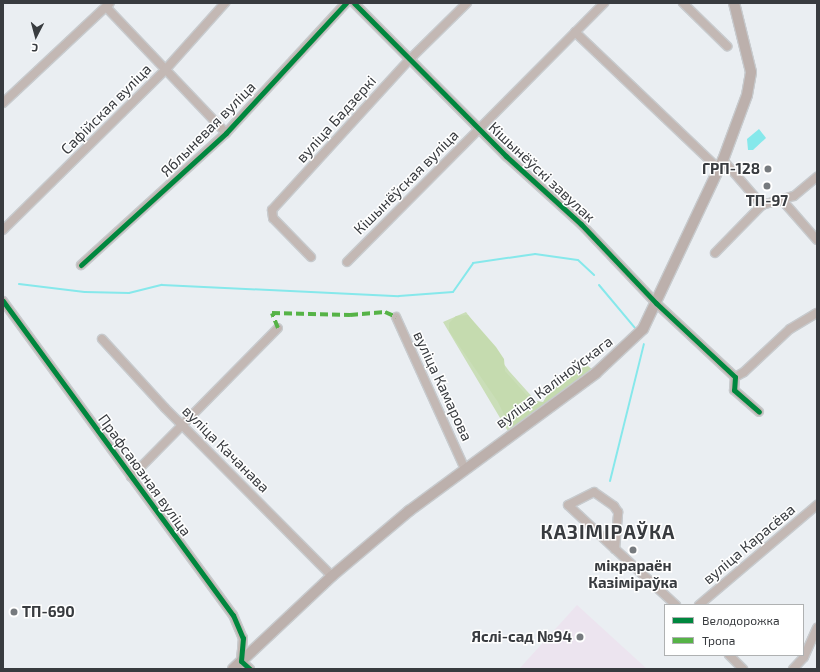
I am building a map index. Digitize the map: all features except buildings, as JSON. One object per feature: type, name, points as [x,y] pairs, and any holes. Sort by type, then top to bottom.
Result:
[{"type":"main road","name":"вуліца Каліноўскага","points":[[233,669],[332,576],[464,467],[596,374],[643,329],[720,164],[743,109],[751,72],[734,3]]},
{"type":"street","name":"Сафійская вуліца","points":[[3,230],[166,69],[225,3]]},
{"type":"street","name":"Яблыневая вуліца","points":[[81,265],[226,132],[346,3]]},
{"type":"street","name":"Кішынёўскі завулак","points":[[354,3],[478,128],[581,224],[656,303],[735,377]]},
{"type":"street","name":"вуліца Бадзеркі","points":[[311,257],[273,218],[272,210],[410,59],[467,3]]},
{"type":"street","name":"Кішынёўская вуліца","points":[[347,262],[478,128],[604,3]]},
{"type":"street","points":[[683,3],[727,46]]},
{"type":"street","points":[[3,104],[108,5],[226,132]]},
{"type":"street","points":[[575,32],[720,164],[762,205]]},
{"type":"street","points":[[715,253],[762,205],[794,196],[817,177]]},
{"type":"street","points":[[782,200],[817,240]]},
{"type":"street","name":"Прафсаюзная вуліца","points":[[3,301],[233,615],[243,638],[241,661]]},
{"type":"street","points":[[759,412],[734,390],[735,377],[744,372],[790,329],[817,313]]},
{"type":"street","name":"вуліца Камарова","points":[[396,317],[464,467]]},
{"type":"street","points":[[131,477],[278,328]]},
{"type":"street","name":"вуліца Качанава","points":[[102,339],[182,425],[332,576]]},
{"type":"street","points":[[615,549],[618,512],[614,506],[594,492],[568,505],[615,549],[675,604]]},
{"type":"street","name":"вуліца Карасёва","points":[[701,604],[817,505]]},
{"type":"street","points":[[793,669],[804,657],[817,628]]},
{"type":"street","points":[[729,656],[743,669]]},
{"type":"street","points":[[241,661],[250,669]]},
{"type":"shaded area","name":"Яслі-сад №94","points":[[577,605],[646,668],[519,669]]},
{"type":"green space","points":[[466,312],[509,371],[544,410],[509,433],[443,322]]},
{"type":"green space","points":[[468,315],[496,347],[504,359],[505,371],[531,400],[543,402],[549,392],[581,368],[588,366],[593,370],[515,427],[509,425],[498,402],[449,331],[449,323],[456,316]]},
{"type":"water","points":[[759,129],[766,138],[753,150],[748,150],[747,139]]},
{"type":"waterway","points":[[19,284],[85,292],[129,293],[162,285],[399,296],[453,292],[473,263],[535,254],[578,260],[594,275]]},
{"type":"waterway","points":[[599,285],[635,328]]},
{"type":"waterway","points":[[610,481],[644,344]]},
{"type":"marked path","points":[[278,328],[272,313],[350,315],[385,312],[396,317]]},
{"type":"cycle path","points":[[81,265],[226,133],[346,3]]},
{"type":"cycle path","points":[[354,3],[506,156],[581,224],[656,303],[735,377],[734,390],[759,412]]},
{"type":"cycle path","points":[[3,301],[233,615],[243,638],[241,661],[250,669]]},
{"type":"place","name":"ГРП-128","points":[[768,169]]},
{"type":"place","name":"ТП-97","points":[[767,186]]},
{"type":"place","name":"мікрараён Казіміраўка","points":[[633,550]]},
{"type":"place","name":"ТП-690","points":[[14,612]]},
{"type":"place","name":"Яслі-сад №94","points":[[580,637]]},
{"type":"district","name":"КАЗІМІРАЎКА","points":[[608,532]]}]
